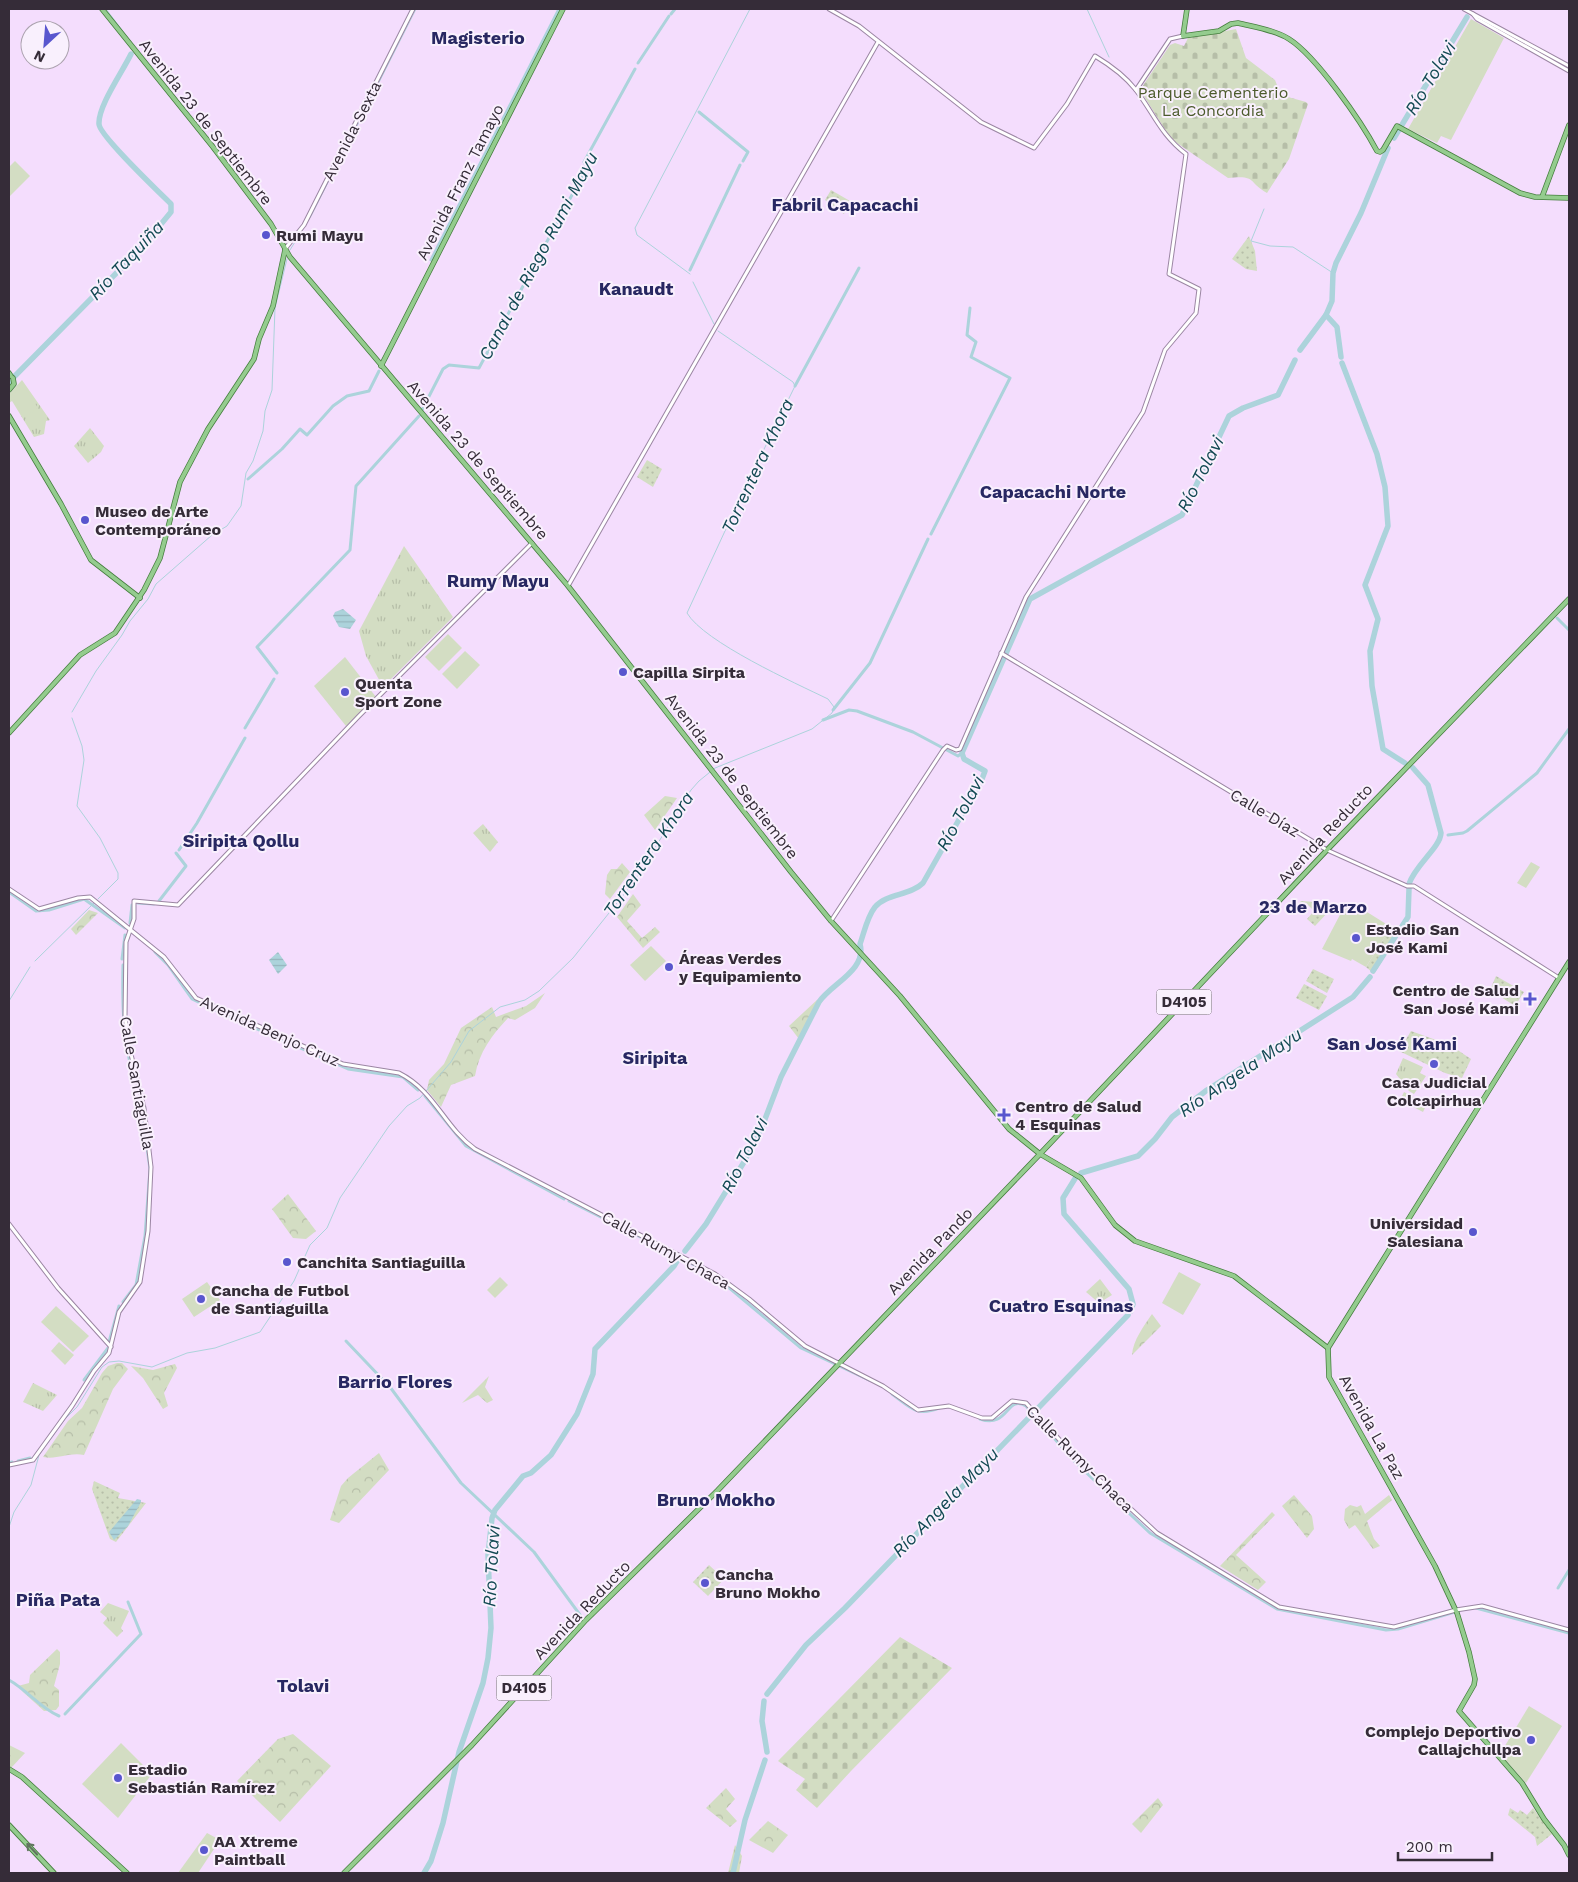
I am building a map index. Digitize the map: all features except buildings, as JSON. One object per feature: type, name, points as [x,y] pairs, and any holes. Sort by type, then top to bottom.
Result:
[{"type":"main road","name":"Avenida 23 de Septiembre","points":[[102,9],[213,147],[270,224],[290,257],[532,542],[711,772],[831,921],[900,996],[987,1105],[1009,1129],[1040,1154],[1081,1178],[1115,1225],[1135,1241],[1234,1276],[1328,1348]]},
{"type":"main road","name":"Avenida Franz Tamayo","points":[[381,366],[563,9]]},
{"type":"main road","points":[[1187,9],[1183,36],[1219,31],[1231,24],[1238,23],[1287,38],[1305,50],[1367,133],[1377,151],[1383,150],[1397,126],[1520,193],[1542,197],[1569,198]]},
{"type":"main road","points":[[1542,197],[1569,125]]},
{"type":"main road","points":[[9,733],[80,655],[88,648],[115,633],[140,598],[160,558],[180,482],[208,429],[254,360],[259,339],[273,306],[286,251]]},
{"type":"main road","points":[[9,390],[14,384],[11,376]]},
{"type":"main road","points":[[9,416],[61,504],[91,560],[140,598]]},
{"type":"main road","name":"Avenida Reducto","points":[[1040,1154],[1327,850],[1569,599]]},
{"type":"main road","points":[[1328,1348],[1569,962]]},
{"type":"main road","name":"Avenida Pando","points":[[837,1364],[1040,1154]]},
{"type":"main road","name":"Avenida La Paz","points":[[1328,1348],[1329,1377],[1435,1566],[1456,1611],[1475,1679],[1459,1711],[1522,1783],[1569,1855]]},
{"type":"main road","name":"Avenida Reducto","points":[[344,1873],[460,1756],[586,1620],[681,1528],[837,1364]]},
{"type":"main road","points":[[9,1769],[22,1778],[127,1873]]},
{"type":"main road","points":[[9,1825],[54,1873]]},
{"type":"street","name":"Avenida Sexta","points":[[286,251],[304,225],[413,9]]},
{"type":"street","points":[[829,9],[859,26],[980,122],[1034,148],[1067,104],[1095,56],[1119,72],[1136,90],[1165,136],[1186,154],[1169,274],[1199,289],[1196,313],[1165,350],[1143,412],[1026,597],[1004,655],[960,749],[944,748],[831,921]]},
{"type":"street","points":[[1464,9],[1477,19],[1569,71]]},
{"type":"street","points":[[1472,14],[1478,15],[1569,66]]},
{"type":"street","points":[[1136,90],[1170,39],[1183,36]]},
{"type":"street","points":[[568,586],[878,42]]},
{"type":"street","name":"Calle Santiaguilla","points":[[9,1465],[33,1460],[111,1347],[119,1312],[140,1282],[148,1231],[151,1184],[144,1108],[130,1050],[125,1017],[126,942],[135,910],[134,901],[178,905],[360,716],[532,542]]},
{"type":"street","name":"Calle Díaz","points":[[1004,655],[1327,850],[1407,886],[1414,886],[1559,978]]},
{"type":"street","name":"Avenida Benjo Cruz","points":[[9,889],[40,909],[78,898],[90,897],[164,956],[196,998],[342,1064],[399,1073],[415,1082],[426,1092]]},
{"type":"street","name":"Calle Rumy-Chaca","points":[[426,1092],[459,1135],[475,1150],[714,1274],[750,1299],[805,1346],[883,1386],[918,1410],[949,1406],[987,1419],[996,1416],[1012,1401],[1026,1403],[1078,1459],[1157,1533],[1279,1607],[1394,1626],[1482,1606],[1569,1630]]},
{"type":"street","points":[[9,1224],[58,1288],[111,1347]]},
{"type":"green space","points":[[1471,19],[1504,38],[1451,140],[1441,136],[1437,143],[1408,129]]},
{"type":"green space","name":"Parque Cementerio La Concordia","points":[[1236,29],[1246,58],[1275,80],[1281,95],[1308,104],[1289,159],[1267,193],[1251,180],[1237,177],[1228,178],[1171,139],[1140,90],[1170,45],[1175,43],[1184,46],[1188,38]]},
{"type":"green space","points":[[15,161],[30,176],[9,197],[9,167]]},
{"type":"green space","points":[[831,190],[850,201],[844,214],[825,200]]},
{"type":"green space","points":[[1249,236],[1255,251],[1257,271],[1246,269],[1232,259]]},
{"type":"green space","points":[[22,380],[50,420],[46,421],[44,434],[34,437],[12,401],[9,403],[9,394]]},
{"type":"green space","points":[[24,387],[38,408],[25,417],[11,395]]},
{"type":"green space","points":[[90,428],[104,446],[101,452],[88,463],[74,446]]},
{"type":"green space","points":[[647,460],[662,469],[653,487],[637,477]]},
{"type":"green space","points":[[404,546],[453,617],[383,687],[366,656],[359,631]]},
{"type":"green space","points":[[448,634],[462,648],[439,671],[425,657]]},
{"type":"green space","points":[[465,651],[480,665],[457,689],[442,674]]},
{"type":"green space","name":"Quenta Sport Zone","points":[[345,657],[376,697],[346,726],[314,686]]},
{"type":"green space","points":[[665,796],[677,798],[655,830],[644,815]]},
{"type":"green space","points":[[483,824],[498,842],[490,852],[473,833]]},
{"type":"green space","points":[[1531,862],[1540,867],[1526,888],[1517,883]]},
{"type":"green space","points":[[622,863],[630,872],[610,899],[605,894],[607,875],[611,869],[617,869]]},
{"type":"green space","points":[[633,894],[641,905],[627,921],[642,938],[655,927],[660,932],[643,948],[617,917]]},
{"type":"green space","points":[[1301,901],[1316,902],[1332,908],[1315,926],[1307,919],[1314,911],[1306,903],[1299,911],[1295,908]]},
{"type":"green space","name":"Estadio San José Kami","points":[[1351,902],[1391,927],[1366,967],[1352,959],[1351,961],[1322,949],[1343,909],[1346,909]]},
{"type":"green space","points":[[89,910],[98,913],[76,935],[71,929]]},
{"type":"green space","points":[[1391,927],[1403,928],[1374,974],[1366,967]]},
{"type":"green space","points":[[651,946],[666,961],[645,981],[630,965]]},
{"type":"green space","points":[[1313,969],[1334,979],[1327,993],[1306,981]]},
{"type":"green space","points":[[1496,976],[1524,992],[1515,1006],[1490,990]]},
{"type":"green space","points":[[1304,984],[1327,996],[1319,1010],[1296,998]]},
{"type":"green space","points":[[545,993],[535,1008],[515,1020],[508,1018],[502,1024],[483,1052],[475,1076],[451,1085],[441,1107],[427,1090],[429,1080],[444,1064],[461,1028],[492,1007],[496,1017],[526,1006]]},
{"type":"green space","points":[[818,999],[799,1039],[789,1026]]},
{"type":"green space","points":[[1411,1031],[1450,1045],[1471,1059],[1462,1078],[1445,1073],[1399,1051]]},
{"type":"green space","points":[[1403,1058],[1423,1067],[1420,1073],[1426,1076],[1414,1094],[1409,1091],[1396,1074]]},
{"type":"green space","points":[[1404,1092],[1427,1104],[1423,1112],[1400,1100]]},
{"type":"green space","points":[[288,1194],[316,1231],[306,1239],[293,1238],[272,1209]]},
{"type":"green space","points":[[1179,1272],[1201,1284],[1183,1315],[1162,1303]]},
{"type":"green space","points":[[500,1277],[508,1285],[495,1298],[487,1290]]},
{"type":"green space","points":[[1100,1279],[1112,1295],[1099,1303],[1086,1292]]},
{"type":"green space","name":"Cancha de Futbol de Santiaguilla","points":[[207,1282],[220,1300],[194,1317],[182,1299]]},
{"type":"green space","points":[[56,1306],[89,1336],[73,1352],[41,1322]]},
{"type":"green space","points":[[1152,1314],[1161,1326],[1132,1355],[1142,1328]]},
{"type":"green space","points":[[59,1342],[74,1355],[65,1365],[51,1351]]},
{"type":"green space","points":[[122,1363],[128,1369],[113,1389],[84,1455],[73,1454],[53,1458],[43,1457],[68,1421],[82,1408],[102,1373],[108,1366]]},
{"type":"green space","points":[[175,1364],[177,1368],[164,1393],[168,1406],[163,1409],[143,1378],[131,1366],[153,1370]]},
{"type":"green space","points":[[489,1376],[485,1387],[493,1400],[487,1403],[478,1395],[462,1403]]},
{"type":"green space","points":[[33,1383],[57,1395],[43,1411],[23,1402]]},
{"type":"green space","points":[[379,1453],[389,1470],[339,1523],[330,1520],[341,1486]]},
{"type":"green space","points":[[94,1481],[120,1493],[118,1498],[146,1503],[116,1542],[110,1539],[92,1489]]},
{"type":"green space","points":[[1294,1495],[1312,1516],[1314,1529],[1307,1538],[1282,1506]]},
{"type":"green space","points":[[1389,1495],[1392,1500],[1367,1521],[1374,1539],[1380,1546],[1373,1549],[1355,1525],[1349,1529],[1344,1520],[1345,1509],[1350,1505],[1357,1507],[1361,1505],[1365,1514]]},
{"type":"green space","points":[[1272,1512],[1275,1515],[1236,1555],[1266,1582],[1258,1590],[1220,1566]]},
{"type":"green space","points":[[709,1565],[724,1579],[708,1596],[693,1582]]},
{"type":"green space","points":[[108,1603],[129,1611],[121,1628],[123,1631],[117,1637],[103,1623],[107,1618],[100,1612]]},
{"type":"green space","points":[[900,1637],[952,1668],[817,1808],[796,1790],[805,1779],[778,1761]]},
{"type":"green space","points":[[57,1649],[60,1652],[60,1664],[54,1686],[59,1690],[59,1706],[56,1710],[44,1711],[18,1686],[29,1683],[30,1675]]},
{"type":"green space","name":"Complejo Deportivo Callajchullpa","points":[[1529,1706],[1562,1726],[1526,1783],[1500,1754]]},
{"type":"green space","points":[[293,1734],[331,1766],[280,1822],[237,1781],[278,1739]]},
{"type":"green space","name":"Estadio Sebastián Ramírez","points":[[121,1743],[152,1774],[118,1818],[82,1784]]},
{"type":"green space","points":[[9,1745],[25,1753],[11,1768],[9,1766]]},
{"type":"green space","points":[[726,1788],[735,1799],[726,1809],[737,1821],[730,1827],[706,1808]]},
{"type":"green space","points":[[1158,1798],[1163,1805],[1141,1833],[1132,1824]]},
{"type":"green space","points":[[1510,1808],[1518,1813],[1520,1810],[1527,1815],[1533,1808],[1552,1834],[1537,1846],[1535,1837],[1508,1815]]},
{"type":"green space","points":[[768,1821],[788,1835],[773,1853],[749,1840]]},
{"type":"green space","name":"AA Xtreme Paintball","points":[[207,1833],[220,1840],[198,1873],[178,1873]]},
{"type":"green space","points":[[735,1845],[742,1856],[739,1873],[728,1873]]},
{"type":"shaded area","points":[[343,609],[356,620],[350,629],[339,627],[333,616],[335,612]]},
{"type":"shaded area","points":[[278,952],[287,965],[278,974],[269,960]]},
{"type":"shaded area","points":[[137,1499],[141,1500],[141,1502],[128,1526],[114,1540],[109,1532]]},
{"type":"waterway","points":[[106,9],[131,42]]},
{"type":"waterway","points":[[352,136],[416,9]]},
{"type":"waterway","points":[[431,260],[559,9]]},
{"type":"waterway","name":"Canal de Riego Rumi Mayu","points":[[671,14],[675,9]]},
{"type":"waterway","name":"Torrentera Khora","points":[[690,274],[637,235],[635,228],[750,9]]},
{"type":"waterway","points":[[1087,9],[1109,57]]},
{"type":"waterway","name":"Canal de Riego Rumi Mayu","points":[[638,63],[669,16]]},
{"type":"waterway","name":"Río Tolavi","points":[[1394,138],[1467,17]]},
{"type":"waterway","name":"Río Taquiña","points":[[9,382],[143,246],[171,212],[171,204],[109,140],[99,124],[102,108],[131,54]]},
{"type":"waterway","name":"Canal de Riego Rumi Mayu","points":[[422,410],[443,369],[449,365],[479,368],[587,167],[584,162],[635,69]]},
{"type":"waterway","points":[[699,112],[748,152],[743,161]]},
{"type":"waterway","points":[[290,250],[311,216],[349,141]]},
{"type":"waterway","name":"Río Tolavi","points":[[1300,350],[1326,315],[1332,301],[1333,273],[1336,263],[1361,213],[1388,148]]},
{"type":"waterway","points":[[690,270],[740,165]]},
{"type":"waterway","points":[[1264,209],[1251,241],[1270,246],[1293,247],[1333,273]]},
{"type":"waterway","points":[[72,712],[96,671],[130,621],[148,599],[156,584],[212,535],[227,526],[241,506],[246,473],[253,461],[263,431],[265,411],[272,390],[275,308],[287,259]]},
{"type":"waterway","points":[[795,386],[859,268]]},
{"type":"waterway","name":"Torrentera Khora","points":[[693,282],[714,324]]},
{"type":"waterway","points":[[931,534],[1010,378],[971,357],[976,342],[967,335],[970,308]]},
{"type":"waterway","name":"Río Angela Mayu","points":[[1326,315],[1337,327],[1341,357]]},
{"type":"waterway","name":"Torrentera Khora","points":[[9,1527],[14,1512],[31,1485],[39,1455],[65,1419],[77,1407],[102,1367],[109,1362],[119,1361],[152,1367],[187,1353],[215,1348],[260,1332],[294,1281],[310,1245],[327,1228],[340,1198],[389,1126],[407,1106],[420,1098],[451,1062],[469,1031],[500,1007],[525,1000],[539,991],[573,958],[633,883],[691,790],[699,781],[715,768],[812,729],[832,713],[834,707],[828,699],[730,649],[697,624],[687,613],[795,386],[793,382],[718,331]]},
{"type":"waterway","name":"Río Tolavi","points":[[685,1251],[706,1224],[744,1162],[762,1127],[781,1077],[819,1002],[824,995],[847,976],[858,962],[861,953],[860,944],[872,911],[880,902],[912,890],[923,883],[982,779],[985,771],[964,759],[962,753],[1030,599],[1182,515],[1229,416],[1243,408],[1278,395],[1295,360]]},
{"type":"waterway","name":"Río Angela Mayu","points":[[1342,363],[1377,454],[1385,487],[1388,526],[1365,585],[1378,619],[1370,651],[1372,686],[1383,749],[1405,763]]},
{"type":"waterway","points":[[248,479],[282,449],[300,429],[307,435],[333,406],[347,396],[369,391],[379,371]]},
{"type":"waterway","name":"Canal de Riego Rumi Mayu","points":[[277,673],[257,647],[350,550],[356,486],[419,416]]},
{"type":"waterway","points":[[833,710],[870,663],[928,539]]},
{"type":"waterway","points":[[1557,618],[1569,630]]},
{"type":"waterway","name":"Canal de Riego Rumi Mayu","points":[[245,728],[274,679]]},
{"type":"waterway","points":[[823,720],[849,710],[857,711],[913,732],[958,756],[962,753]]},
{"type":"waterway","points":[[72,718],[82,746],[84,760],[77,806],[100,838],[118,873],[118,879],[98,899]]},
{"type":"waterway","points":[[1448,835],[1467,831],[1537,773],[1569,729]]},
{"type":"waterway","name":"Canal de Riego Rumi Mayu","points":[[179,850],[197,823],[245,738]]},
{"type":"waterway","name":"Río Angela Mayu","points":[[1409,884],[1416,870],[1440,839],[1441,833],[1428,785],[1413,768]]},
{"type":"waterway","name":"Canal de Riego Rumi Mayu","points":[[159,901],[186,866],[176,853]]},
{"type":"waterway","name":"Río Angela Mayu","points":[[1373,971],[1408,917],[1409,889]]},
{"type":"waterway","points":[[9,892],[36,911],[49,910],[84,899],[125,928]]},
{"type":"waterway","points":[[35,961],[94,903]]},
{"type":"waterway","name":"Canal de Riego Rumi Mayu","points":[[138,903],[154,904]]},
{"type":"waterway","name":"Canal de Riego Rumi Mayu","points":[[130,923],[132,905]]},
{"type":"waterway","name":"Canal de Riego Rumi Mayu","points":[[122,959],[125,935]]},
{"type":"waterway","points":[[155,952],[168,965],[192,999],[234,1019]]},
{"type":"waterway","name":"Canal de Riego Rumi Mayu","points":[[123,965],[124,1022],[130,1065],[134,1079]]},
{"type":"waterway","points":[[9,1001],[30,967]]},
{"type":"waterway","name":"Río Angela Mayu","points":[[1081,1173],[1138,1156],[1155,1139],[1172,1117],[1207,1090],[1353,997],[1370,977]]},
{"type":"waterway","points":[[239,1021],[348,1069],[403,1077],[418,1090]]},
{"type":"waterway","points":[[425,1096],[466,1146],[564,1199]]},
{"type":"waterway","name":"Canal de Riego Rumi Mayu","points":[[142,1105],[143,1114]]},
{"type":"waterway","name":"Canal de Riego Rumi Mayu","points":[[123,1302],[136,1285],[145,1236],[150,1169],[143,1119]]},
{"type":"waterway","name":"Río Angela Mayu","points":[[1076,1177],[1063,1198],[1064,1214],[1129,1289],[1133,1304],[1131,1311]]},
{"type":"waterway","points":[[569,1201],[684,1259],[721,1281],[801,1348],[869,1380]]},
{"type":"waterway","name":"Río Tolavi","points":[[424,1873],[431,1861],[443,1823],[459,1752],[483,1683],[488,1658],[491,1628],[488,1555],[492,1518],[495,1510],[523,1476],[531,1473],[551,1455],[577,1414],[593,1374],[595,1349],[674,1266],[680,1256]]},
{"type":"waterway","name":"Canal de Riego Rumi Mayu","points":[[109,1342],[119,1306]]},
{"type":"waterway","name":"Río Angela Mayu","points":[[767,1694],[806,1645],[845,1608],[1128,1315]]},
{"type":"waterway","points":[[346,1341],[385,1382]]},
{"type":"waterway","name":"Canal de Riego Rumi Mayu","points":[[84,1380],[108,1348]]},
{"type":"waterway","points":[[390,1387],[461,1483],[534,1552],[583,1619]]},
{"type":"waterway","points":[[892,1394],[909,1407],[919,1411],[931,1411],[939,1408]]},
{"type":"waterway","points":[[980,1419],[997,1420],[1014,1404],[1026,1406],[1074,1461],[1150,1533],[1277,1609],[1386,1630],[1398,1629],[1458,1611]]},
{"type":"waterway","name":"Canal de Riego Rumi Mayu","points":[[18,1461],[30,1458]]},
{"type":"waterway","points":[[1558,1588],[1569,1570]]},
{"type":"waterway","points":[[128,1602],[141,1634]]},
{"type":"waterway","points":[[1476,1608],[1569,1633]]},
{"type":"waterway","points":[[65,1714],[140,1635]]},
{"type":"waterway","points":[[9,1680],[52,1713],[59,1716]]},
{"type":"waterway","name":"Río Angela Mayu","points":[[764,1701],[762,1721],[767,1752]]},
{"type":"waterway","name":"Río Angela Mayu","points":[[733,1873],[745,1820],[765,1760]]},
{"type":"place","name":"Rumi Mayu","points":[[266,235]]},
{"type":"place","name":"Museo de Arte Contemporáneo","points":[[85,520]]},
{"type":"place","name":"Capilla Sirpita","points":[[623,672]]},
{"type":"place","name":"Quenta Sport Zone","points":[[345,692]]},
{"type":"place","name":"Estadio San José Kami","points":[[1356,938]]},
{"type":"place","name":"Áreas Verdes y Equipamiento","points":[[669,967]]},
{"type":"place","name":"Centro de Salud San José Kami","points":[[1530,999]]},
{"type":"place","name":"Casa Judicial Colcapirhua","points":[[1434,1064]]},
{"type":"place","name":"Centro de Salud 4 Esquinas","points":[[1004,1115]]},
{"type":"place","name":"Universidad Salesiana","points":[[1473,1232]]},
{"type":"place","name":"Canchita Santiaguilla","points":[[287,1262]]},
{"type":"place","name":"Cancha de Futbol de Santiaguilla","points":[[201,1299]]},
{"type":"place","name":"Cancha Bruno Mokho","points":[[705,1583]]},
{"type":"place","name":"Complejo Deportivo Callajchullpa","points":[[1531,1740]]},
{"type":"place","name":"Estadio Sebastián Ramírez","points":[[118,1778]]},
{"type":"place","name":"AA Xtreme Paintball","points":[[204,1850]]},
{"type":"district","name":"Magisterio","points":[[478,37]]},
{"type":"district","name":"Fabril Capacachi","points":[[845,204]]},
{"type":"district","name":"Kanaudt","points":[[636,288]]},
{"type":"district","name":"Capacachi Norte","points":[[1053,491]]},
{"type":"district","name":"Rumy Mayu","points":[[498,580]]},
{"type":"district","name":"Siripita Qollu","points":[[241,840]]},
{"type":"district","name":"23 de Marzo","points":[[1313,906]]},
{"type":"district","name":"San José Kami","points":[[1392,1043]]},
{"type":"district","name":"Siripita","points":[[655,1057]]},
{"type":"district","name":"Cuatro Esquinas","points":[[1061,1305]]},
{"type":"district","name":"Barrio Flores","points":[[395,1381]]},
{"type":"district","name":"Bruno Mokho","points":[[716,1499]]},
{"type":"district","name":"Piña Pata","points":[[58,1599]]},
{"type":"district","name":"Tolavi","points":[[303,1685]]}]
